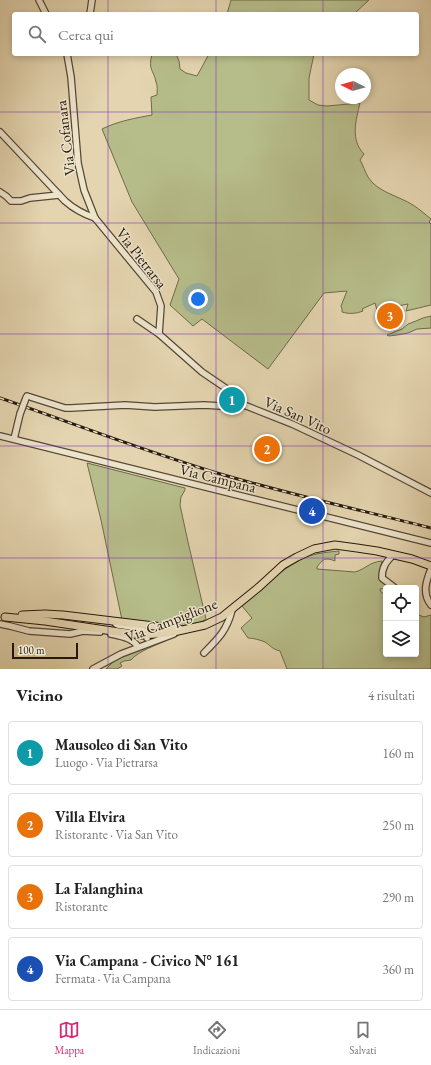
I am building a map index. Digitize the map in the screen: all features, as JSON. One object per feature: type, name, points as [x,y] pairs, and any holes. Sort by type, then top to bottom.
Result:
[{"type":"main road","name":"Via Campiglione","points":[[186,630],[222,617],[283,565],[314,549],[336,546],[377,551],[412,559],[431,566]]},
{"type":"main road","points":[[2,617],[14,615],[63,615],[186,630]]},
{"type":"main road","points":[[2,617],[44,621],[147,635],[186,630]]},
{"type":"street","points":[[39,0],[45,12]]},
{"type":"street","points":[[90,12],[92,0]]},
{"type":"street","name":"Via Cofanara","points":[[67,56],[78,163],[84,190],[94,218]]},
{"type":"street","name":"Via Pietrarsa","points":[[0,132],[59,195],[73,207],[94,218],[156,292],[161,306],[159,334]]},
{"type":"street","points":[[0,192],[11,201],[21,201],[30,198],[59,195]]},
{"type":"street","points":[[137,319],[159,334],[202,372],[227,389],[244,405]]},
{"type":"street","name":"Via San Vito","points":[[14,439],[20,414],[27,397],[65,408],[119,405],[155,407],[204,405],[240,407],[244,405],[292,424],[358,455],[431,493]]},
{"type":"street","name":"Via Campana","points":[[0,436],[431,544]]},
{"type":"street","points":[[391,585],[382,578],[382,574],[386,562],[393,555]]},
{"type":"street","points":[[431,569],[426,583],[425,592],[431,605]]},
{"type":"street","points":[[204,653],[224,632],[228,625],[232,610]]},
{"type":"street","points":[[112,621],[118,625],[138,628],[144,631],[147,635],[146,644]]},
{"type":"street","points":[[0,624],[29,631],[70,634],[84,631],[104,632],[125,638],[134,642],[138,647]]},
{"type":"street","name":"Via Campiglione","points":[[93,669],[121,654],[186,630]]},
{"type":"green space","points":[[231,0],[369,0],[356,12],[228,12]]},
{"type":"green space","points":[[152,56],[177,56],[180,69],[186,73],[197,76],[208,56],[314,56],[309,78],[309,100],[318,105],[327,106],[360,104],[355,130],[357,143],[364,154],[360,160],[368,177],[383,190],[413,205],[431,219],[429,222],[431,224],[431,305],[406,311],[408,304],[377,310],[375,303],[362,309],[363,311],[347,313],[342,312],[341,306],[347,291],[324,293],[268,369],[202,319],[193,326],[170,305],[179,279],[132,202],[102,129],[121,122],[152,115],[151,97],[157,95],[157,84],[151,67]]},
{"type":"green space","points":[[431,316],[431,328],[417,329],[408,333],[397,335],[387,335],[402,329],[408,324]]},
{"type":"green space","points":[[87,463],[185,488],[181,497],[180,505],[206,619],[199,623],[178,626],[122,620],[101,520]]},
{"type":"green space","points":[[339,551],[339,554],[335,555],[335,561],[329,559],[324,560],[319,564],[317,569],[355,572],[382,561],[380,575],[386,585],[383,585],[383,589],[380,589],[383,593],[383,657],[419,657],[419,615],[424,617],[431,615],[431,669],[287,669],[280,651],[265,642],[248,638],[241,628],[252,618],[242,606],[282,571],[309,556]]},
{"type":"green space","points":[[166,639],[167,640],[138,654],[131,660],[120,663],[122,666],[117,669],[106,669],[121,656]]},
{"type":"railway","points":[[0,398],[135,446],[217,473],[297,495],[431,528]]},
{"type":"place","name":"La Falanghina","points":[[390,316]]},
{"type":"place","name":"Mausoleo di San Vito","points":[[232,400]]},
{"type":"place","name":"Villa Elvira","points":[[267,449]]},
{"type":"place","name":"Via Campana - Civico N° 161","points":[[312,511]]}]
